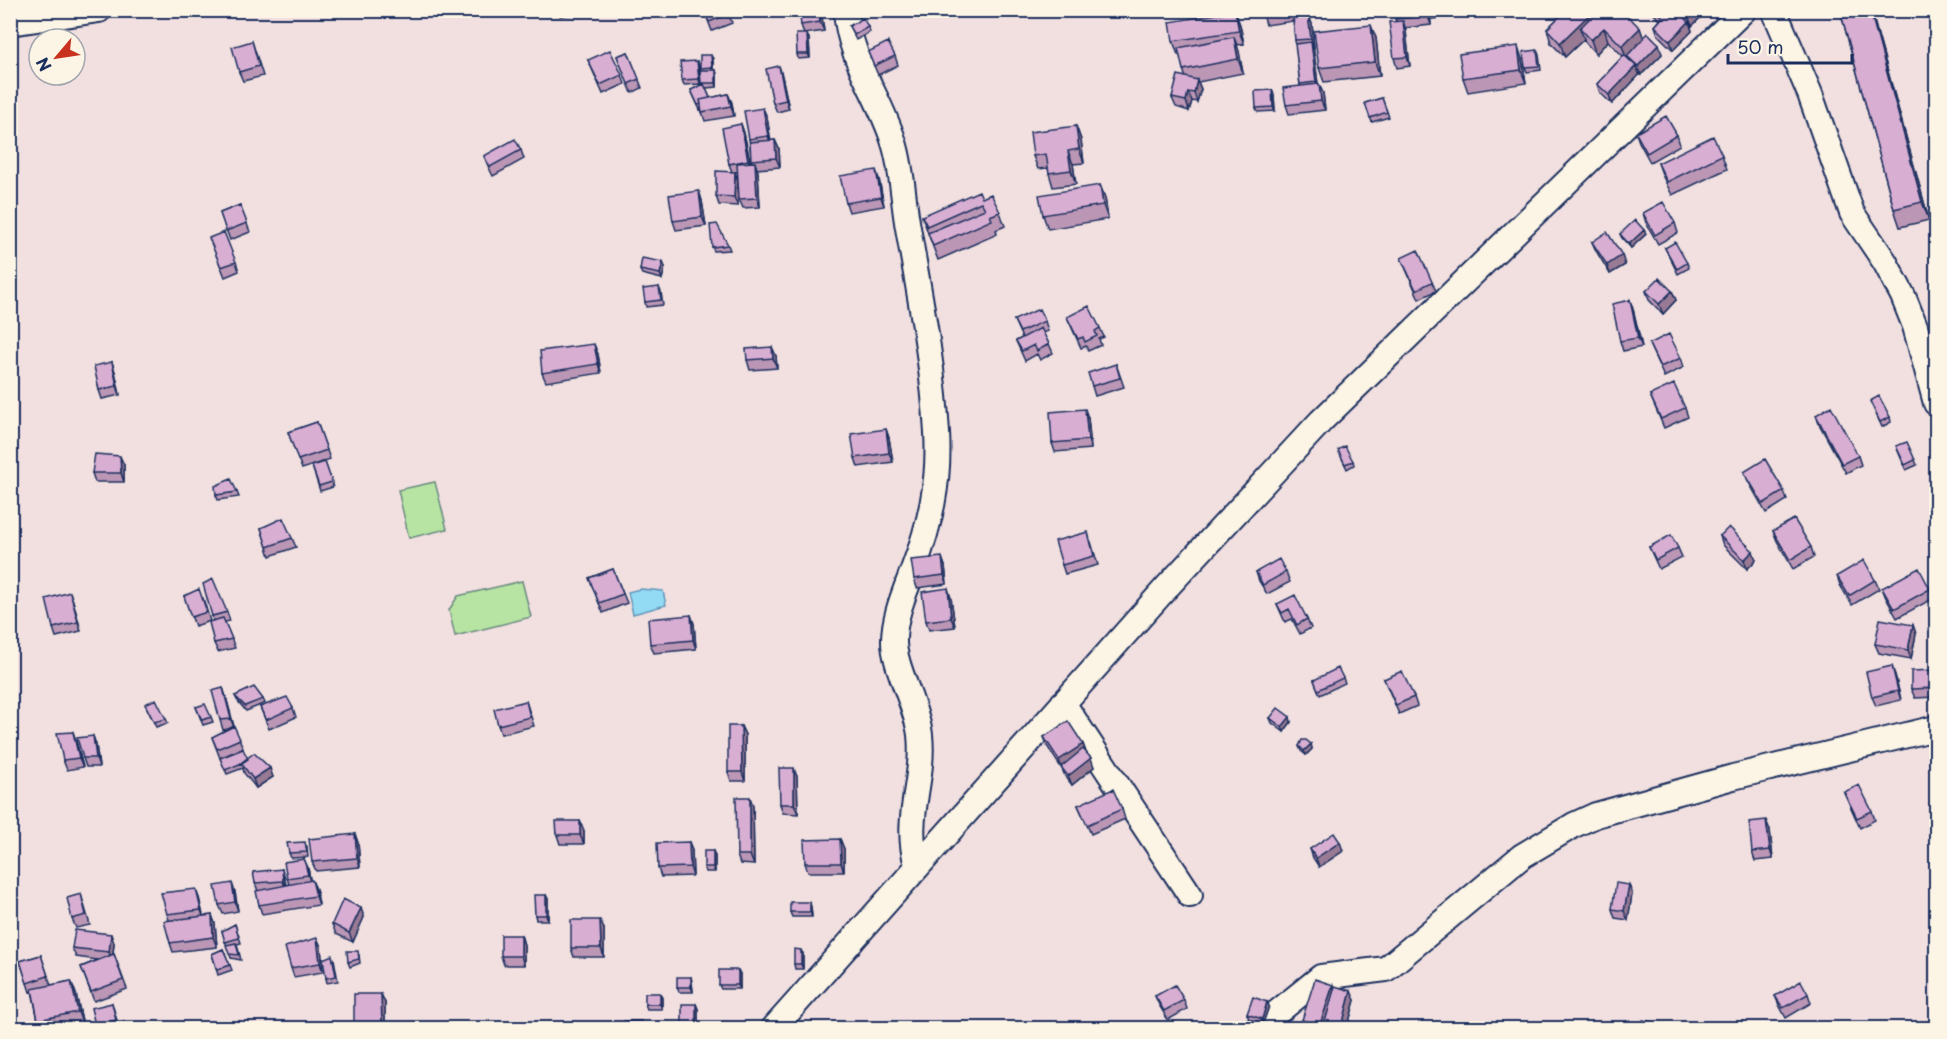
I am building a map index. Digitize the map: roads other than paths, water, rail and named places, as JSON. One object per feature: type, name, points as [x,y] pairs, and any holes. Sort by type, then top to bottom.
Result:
[{"type":"street","points":[[10,24],[99,10]]},
{"type":"street","points":[[846,10],[851,42],[861,70],[896,147],[922,308],[937,432],[938,476],[929,523],[901,603],[893,639],[895,653],[909,690],[920,735],[920,755],[910,831],[917,866]]},
{"type":"street","points":[[774,1029],[1063,703],[1321,421],[1744,10]]},
{"type":"street","points":[[1774,10],[1810,94],[1852,213],[1885,262],[1903,296],[1915,326],[1936,403]]},
{"type":"street","points":[[1063,703],[1190,895]]},
{"type":"street","points":[[1258,1029],[1321,977],[1386,969],[1522,856],[1596,815],[1733,777],[1936,729]]},
{"type":"water","points":[[640,589],[663,591],[666,605],[633,614],[628,592]]}]
